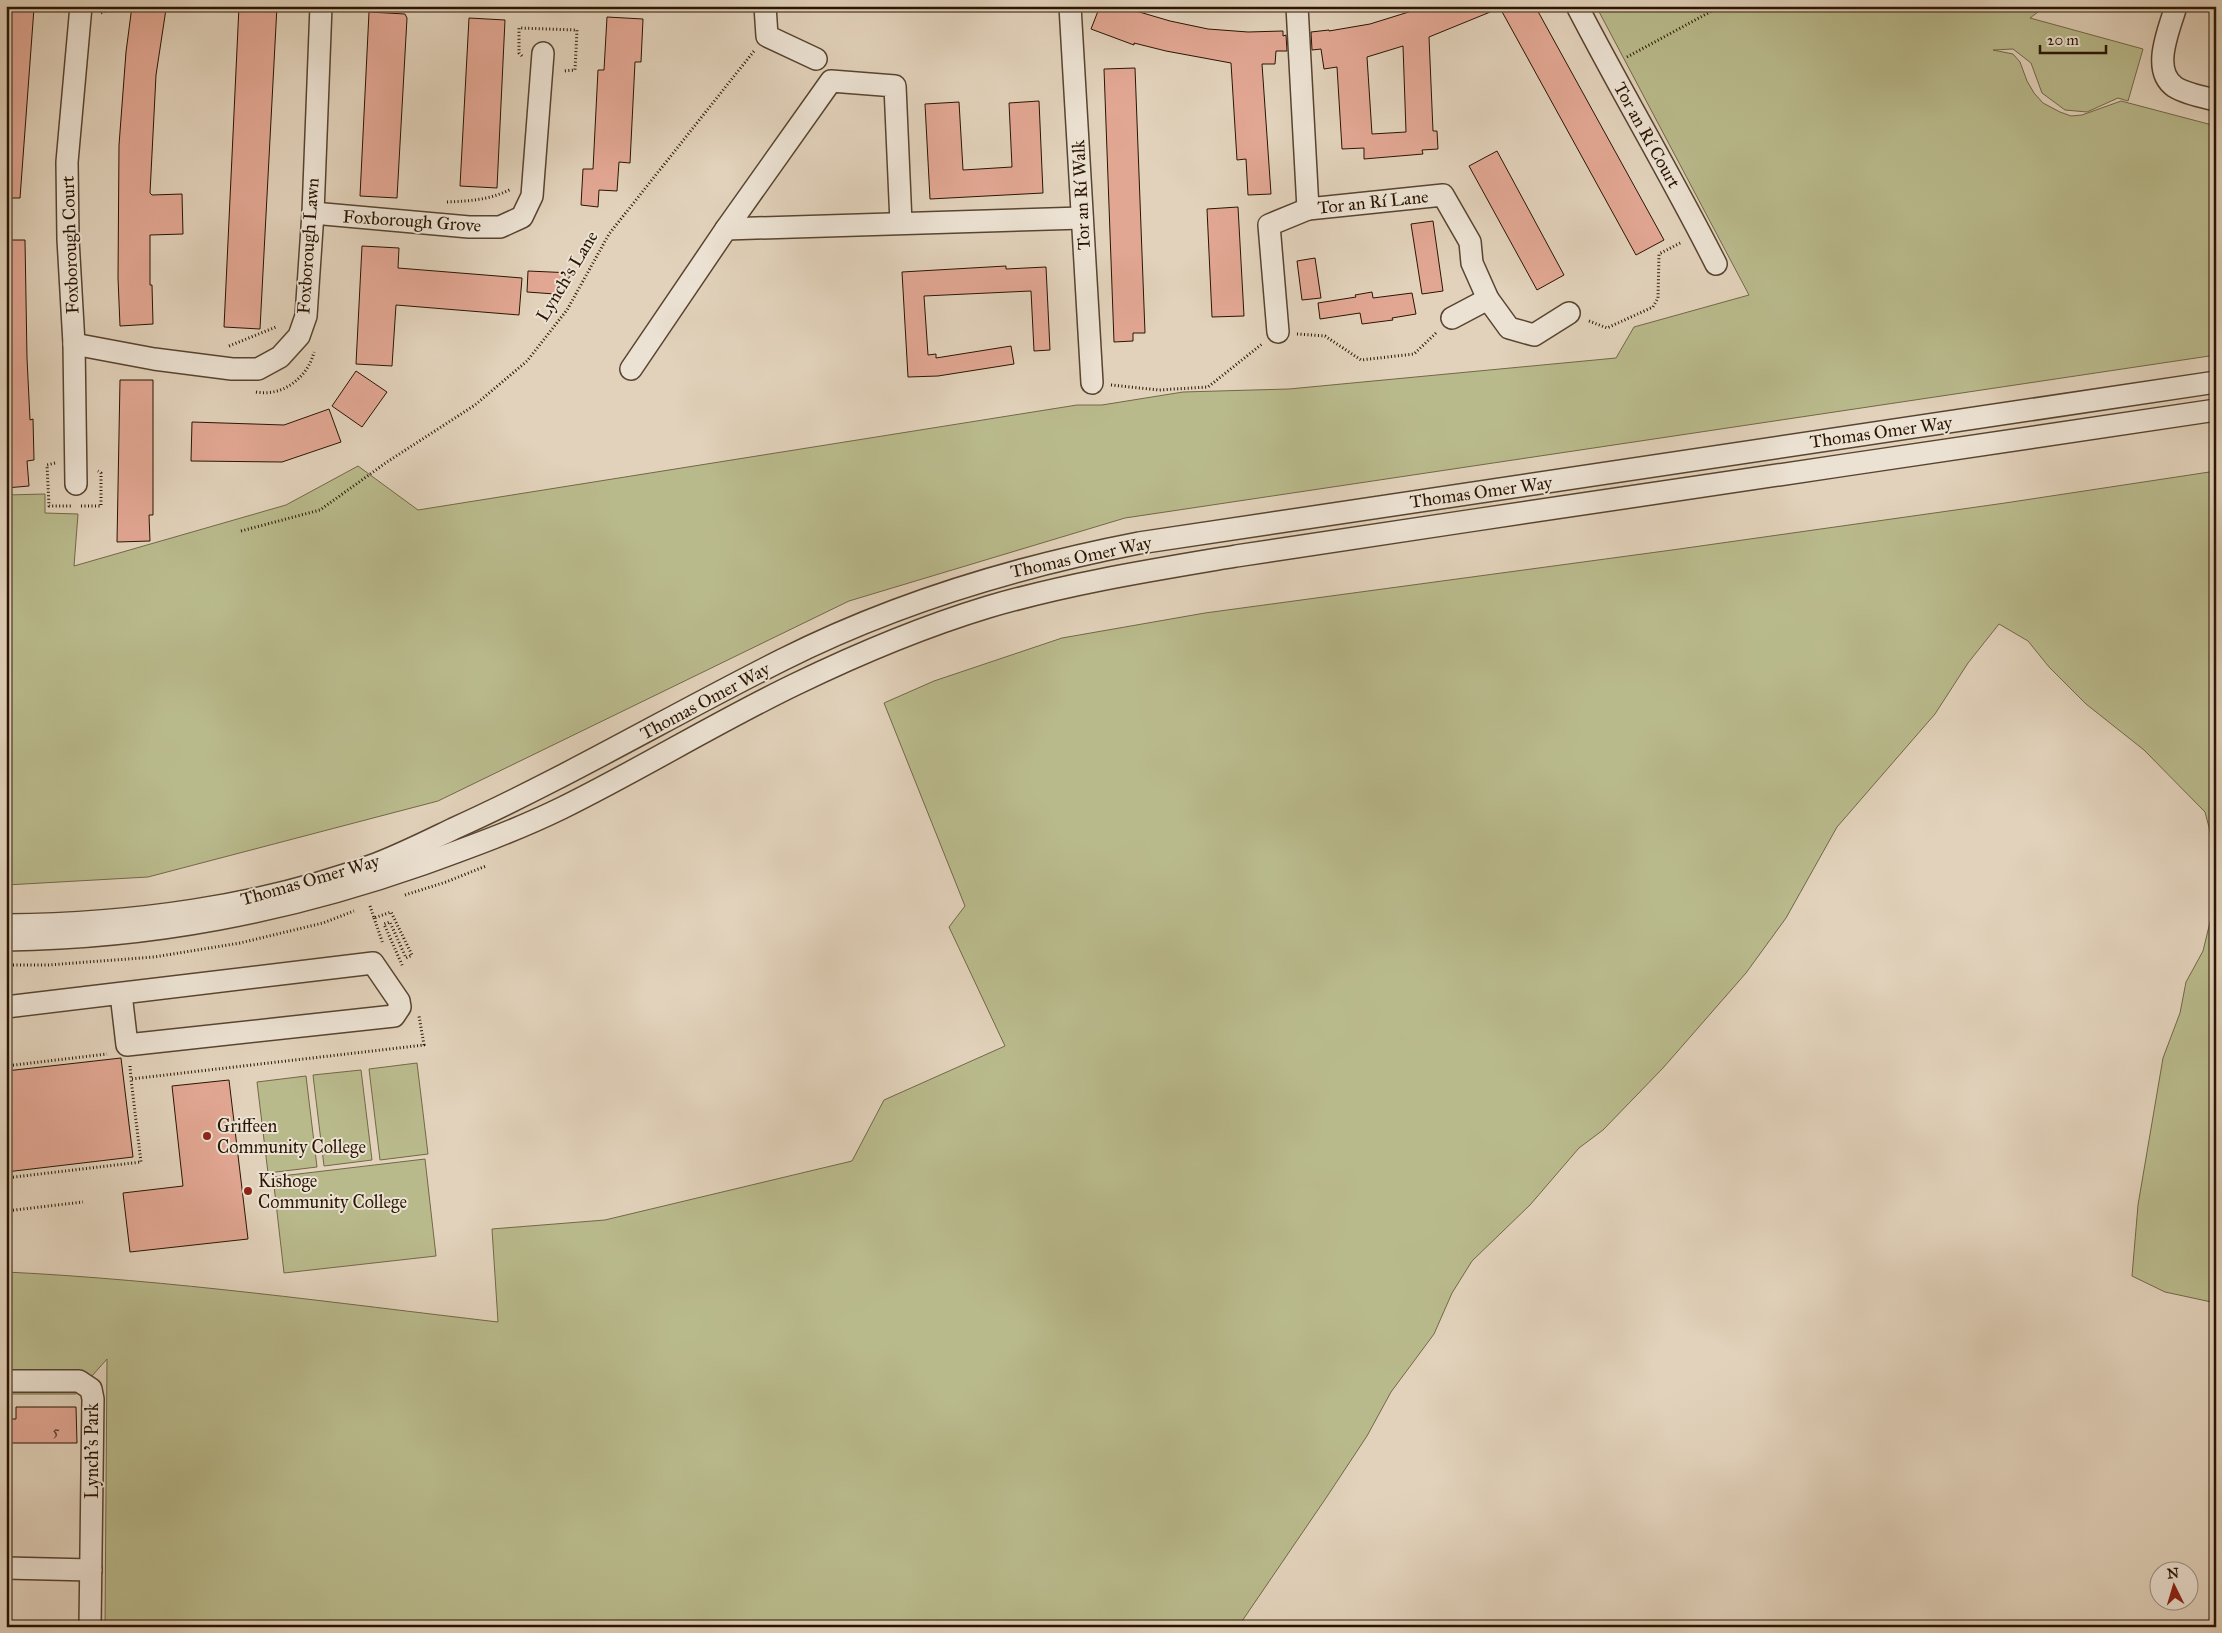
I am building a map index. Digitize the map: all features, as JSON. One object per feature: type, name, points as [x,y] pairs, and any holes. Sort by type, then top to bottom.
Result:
[{"type":"street","name":"Foxborough Lawn","points":[[74,344],[232,369],[258,369],[280,357],[299,336],[306,316],[313,213],[321,6]]},
{"type":"street","points":[[765,6],[767,36],[816,59]]},
{"type":"street","name":"Tor an Rí Walk","points":[[1070,6],[1092,383]]},
{"type":"street","name":"Tor an Rí Lane","points":[[1297,6],[1308,209]]},
{"type":"street","name":"Tor an Rí Court","points":[[1577,6],[1614,78],[1716,264]]},
{"type":"street","points":[[2176,6],[2162,59],[2165,74],[2174,86],[2186,92],[2216,100]]},
{"type":"street","name":"Foxborough Court","points":[[76,484],[74,344],[68,239],[68,162],[90,10]]},
{"type":"street","name":"Foxborough Grove","points":[[313,213],[469,227],[500,227],[522,217],[532,196],[543,53]]},
{"type":"street","points":[[631,369],[726,229],[831,81],[896,86],[901,223]]},
{"type":"street","name":"Tor an Rí Lane","points":[[1278,332],[1269,225],[1308,209],[1443,195],[1470,242],[1472,263],[1488,299],[1509,328],[1534,335],[1569,313]]},
{"type":"street","points":[[726,229],[1082,218]]},
{"type":"street","points":[[1452,318],[1488,299]]},
{"type":"street","name":"Thomas Omer Way","points":[[6,925],[59,924],[137,918],[211,906],[282,891],[377,864],[548,784],[784,659],[850,628],[912,603],[976,582],[1041,564],[1149,542],[2216,382]]},
{"type":"street","name":"Thomas Omer Way","points":[[6,940],[60,939],[139,933],[215,922],[286,906],[382,879],[477,845],[560,809],[794,684],[861,654],[931,626],[984,608],[1047,591],[1144,571],[1299,546],[2216,410]]},
{"type":"street","points":[[6,1007],[374,963],[398,1000],[400,1007],[394,1016],[127,1045],[121,994]]},
{"type":"street","name":"Lynch's Park","points":[[6,1381],[79,1381],[90,1389],[93,1399],[90,1627]]},
{"type":"street","points":[[6,1568],[91,1570]]},
{"type":"path","points":[[90,10],[107,10],[107,6]]},
{"type":"path","points":[[471,6],[658,10],[706,6]]},
{"type":"path","points":[[1626,57],[1721,6]]},
{"type":"path","name":"Lynch's Lane","points":[[241,531],[320,510],[388,462],[475,405],[527,361],[567,310],[609,234],[767,36]]},
{"type":"path","points":[[1569,313],[1607,328],[1653,307],[1658,298],[1658,254],[1700,232]]},
{"type":"path","points":[[1092,383],[1159,390],[1208,387],[1278,332],[1325,336],[1361,360],[1414,354],[1452,318]]},
{"type":"path","points":[[224,348],[278,326]]},
{"type":"path","points":[[400,897],[446,882],[490,864]]},
{"type":"path","points":[[6,965],[48,966],[154,957],[230,944],[323,923],[377,904]]},
{"type":"path","points":[[374,918],[384,947]]},
{"type":"path","points":[[6,1066],[110,1054]]},
{"type":"path","points":[[6,1178],[141,1162],[131,1079]]},
{"type":"path","points":[[6,1211],[83,1202]]},
{"type":"green space","points":[[1596,6],[2046,6],[2030,18],[2143,49],[2128,101],[2118,98],[2087,112],[2065,110],[2042,93],[2031,63],[2013,49],[1993,50],[2013,54],[2020,62],[2034,93],[2043,103],[2071,116],[2082,115],[2121,101],[2216,126],[2216,355],[1125,518],[849,601],[438,801],[148,877],[6,885],[6,495],[45,494],[45,513],[78,514],[74,566],[286,505],[358,466],[418,510],[1077,405],[1102,405],[1183,392],[1289,389],[1616,358],[1634,327],[1749,295]]},
{"type":"green space","points":[[2216,471],[2216,1303],[2165,1292],[2132,1276],[2138,1205],[2163,1058],[2180,1013],[2186,982],[2203,951],[2211,918],[2213,861],[2210,831],[2205,812],[2144,750],[2086,704],[2049,667],[2028,641],[1999,624],[1968,663],[1935,714],[1837,827],[1786,918],[1746,973],[1663,1068],[1603,1130],[1579,1148],[1530,1205],[1472,1261],[1452,1293],[1434,1334],[1391,1392],[1367,1436],[1238,1627],[105,1627],[107,1359],[76,1394],[6,1394],[6,1272],[191,1286],[498,1322],[492,1229],[605,1220],[852,1161],[884,1100],[1005,1046],[949,927],[965,906],[884,703],[934,681],[1062,638],[1205,613],[1672,550]]},
{"type":"green space","points":[[417,1063],[428,1154],[380,1160],[369,1069]]},
{"type":"green space","points":[[361,1070],[372,1160],[324,1166],[313,1075]]},
{"type":"green space","points":[[306,1076],[317,1167],[268,1173],[257,1082]]},
{"type":"green space","points":[[425,1159],[436,1256],[284,1273],[273,1177]]},
{"type":"building","points":[[6,6],[34,8],[20,198],[6,198]]},
{"type":"building","points":[[132,6],[166,9],[156,75],[150,193],[152,195],[182,194],[183,234],[150,235],[150,285],[152,285],[153,324],[120,326],[118,278],[119,145],[126,52]]},
{"type":"building","points":[[239,6],[277,6],[260,329],[224,327]]},
{"type":"building","points":[[1100,6],[1119,6],[1170,21],[1208,29],[1248,32],[1283,31],[1283,36],[1286,35],[1287,51],[1276,51],[1275,64],[1262,64],[1271,194],[1248,195],[1246,159],[1237,160],[1231,63],[1134,43],[1134,45],[1091,29]]},
{"type":"building","points":[[1428,6],[1535,6],[1664,240],[1636,255],[1500,8],[1429,37],[1433,131],[1437,131],[1438,149],[1422,150],[1423,154],[1364,159],[1364,148],[1342,149],[1337,67],[1324,69],[1321,49],[1312,50],[1311,32],[1370,24]],"holes":[[[1403,46],[1406,132],[1372,134],[1367,57]]]},
{"type":"building","points":[[369,12],[405,14],[407,18],[397,198],[360,196]]},
{"type":"building","points":[[607,17],[643,19],[641,62],[635,62],[630,163],[619,162],[617,191],[599,190],[598,207],[581,205],[583,169],[593,169],[598,70],[604,70]]},
{"type":"building","points":[[469,18],[505,20],[497,188],[460,186]]},
{"type":"building","points":[[1135,68],[1145,333],[1133,333],[1133,341],[1114,342],[1104,69]]},
{"type":"building","points":[[1039,101],[1043,193],[930,199],[925,104],[959,102],[963,170],[1012,167],[1009,103]]},
{"type":"building","points":[[1497,151],[1564,275],[1537,290],[1469,166]]},
{"type":"building","points":[[1238,207],[1244,316],[1212,317],[1207,209]]},
{"type":"building","points":[[1433,221],[1443,291],[1422,294],[1411,224]]},
{"type":"building","points":[[6,240],[25,240],[27,358],[30,420],[33,419],[34,460],[27,461],[29,486],[6,488]]},
{"type":"building","points":[[362,246],[399,248],[398,268],[522,278],[519,315],[396,305],[392,366],[356,364]]},
{"type":"building","points":[[1315,258],[1321,298],[1302,300],[1297,261]]},
{"type":"building","points":[[1006,266],[1006,269],[1046,267],[1050,350],[1034,351],[1031,291],[924,296],[928,355],[936,354],[936,358],[1011,346],[1014,364],[938,376],[908,377],[902,272]]},
{"type":"building","points":[[528,271],[573,273],[555,294],[527,292]]},
{"type":"building","points":[[1372,292],[1373,298],[1412,293],[1416,314],[1392,318],[1393,320],[1362,324],[1360,313],[1320,319],[1318,303],[1356,297],[1355,295]]},
{"type":"building","points":[[356,371],[387,392],[362,427],[332,406]]},
{"type":"building","points":[[120,380],[153,380],[153,515],[149,515],[150,541],[117,542]]},
{"type":"building","points":[[329,409],[341,442],[282,462],[191,461],[192,422],[284,425]]},
{"type":"building","points":[[121,1058],[133,1157],[6,1172],[6,1071]]},
{"type":"building","name":"Griffeen Community College","points":[[229,1080],[248,1239],[130,1252],[123,1193],[183,1186],[172,1086]]},
{"type":"building","points":[[16,1407],[76,1407],[77,1443],[6,1443],[6,1419],[16,1419]]},
{"type":"place","name":"Griffeen Community College","points":[[207,1136]]},
{"type":"place","name":"Kishoge Community College","points":[[248,1191]]}]
